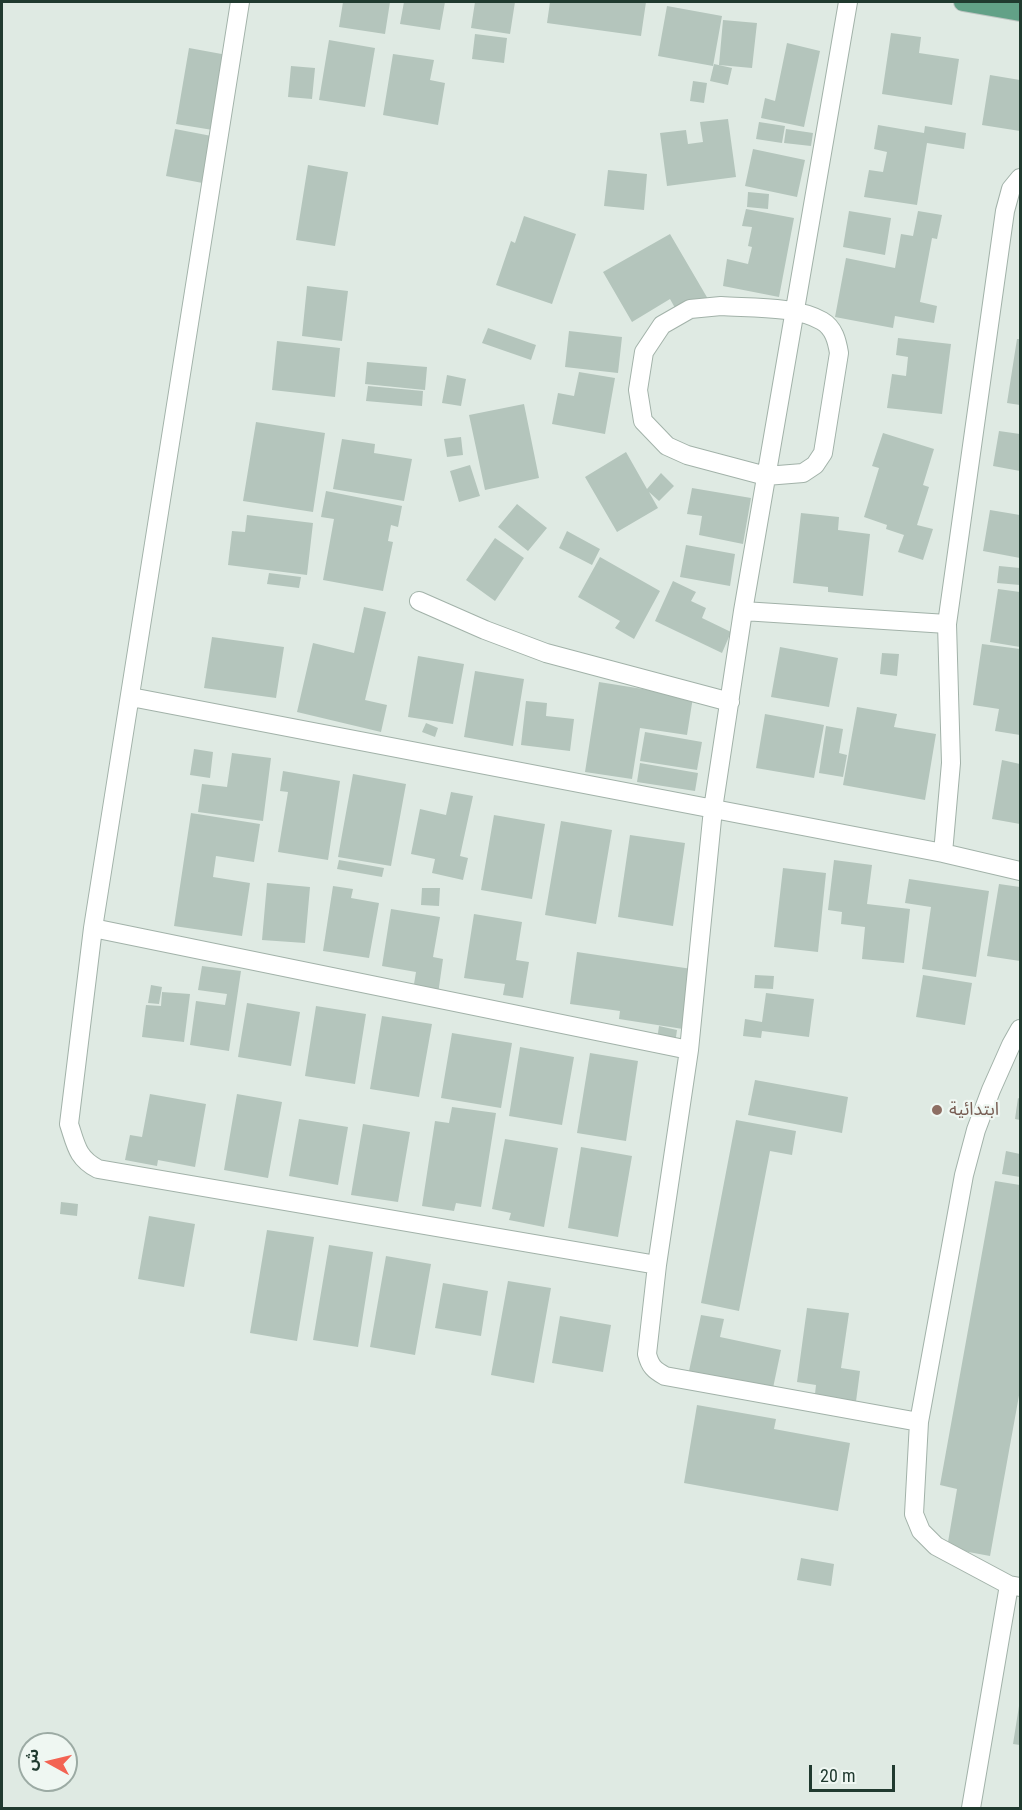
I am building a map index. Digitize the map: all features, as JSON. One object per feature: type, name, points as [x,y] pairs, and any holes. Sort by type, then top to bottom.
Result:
[{"type":"main road","points":[[963,2],[1020,12]]},
{"type":"street","points":[[240,2],[93,928],[69,1124],[78,1149],[86,1162],[98,1169],[657,1265]]},
{"type":"street","points":[[848,2],[743,611],[713,809],[689,1050],[657,1265],[647,1354],[655,1371],[665,1376],[920,1422]]},
{"type":"street","points":[[943,853],[951,763],[947,624],[1005,211],[1011,189],[1020,178]]},
{"type":"street","points":[[721,306],[795,311],[824,321],[836,338],[838,353],[823,453],[814,465],[803,473],[766,476],[687,455],[667,446],[644,421],[638,390],[644,352],[662,325],[690,309],[721,306]]},
{"type":"street","points":[[419,602],[546,653],[730,702]]},
{"type":"street","points":[[743,611],[947,624]]},
{"type":"street","points":[[131,697],[943,853],[1020,871]]},
{"type":"street","points":[[93,928],[689,1050]]},
{"type":"street","points":[[971,1809],[1015,1586],[936,1546],[917,1524],[914,1514],[920,1422],[964,1175],[976,1130],[991,1090],[1020,1029]]},
{"type":"building","points":[[343,2],[390,2],[385,34],[339,27]]},
{"type":"building","points":[[404,2],[445,2],[440,30],[400,24]]},
{"type":"building","points":[[475,2],[515,2],[510,34],[471,28]]},
{"type":"building","points":[[550,2],[646,2],[641,36],[547,23]]},
{"type":"building","points":[[667,6],[722,16],[713,66],[658,56]]},
{"type":"building","points":[[723,20],[757,23],[752,68],[719,65]]},
{"type":"building","points":[[891,33],[921,37],[919,53],[959,59],[952,105],[882,94]]},
{"type":"building","points":[[475,34],[507,38],[504,63],[472,59]]},
{"type":"building","points":[[329,40],[375,48],[365,107],[319,100]]},
{"type":"building","points":[[787,43],[820,51],[804,127],[761,118],[765,98],[775,101]]},
{"type":"building","points":[[189,48],[238,57],[225,132],[176,124]]},
{"type":"building","points":[[393,54],[434,60],[430,80],[445,83],[438,125],[383,115]]},
{"type":"building","points":[[714,64],[732,68],[728,85],[710,81]]},
{"type":"building","points":[[291,66],[315,68],[312,99],[288,97]]},
{"type":"building","points":[[990,75],[1020,80],[1020,131],[982,125]]},
{"type":"building","points":[[693,81],[707,83],[704,103],[690,101]]},
{"type":"building","points":[[728,119],[736,177],[667,186],[660,133],[686,130],[688,144],[703,142],[700,122]]},
{"type":"building","points":[[759,122],[785,126],[782,143],[756,139]]},
{"type":"building","points":[[878,125],[924,133],[925,126],[966,133],[964,149],[927,143],[917,205],[864,197],[869,170],[883,172],[887,152],[874,149]]},
{"type":"building","points":[[175,129],[222,138],[213,185],[166,176]]},
{"type":"building","points":[[786,129],[813,133],[811,146],[784,143]]},
{"type":"building","points":[[753,149],[805,160],[797,197],[745,186]]},
{"type":"building","points":[[308,165],[348,172],[335,246],[296,240]]},
{"type":"building","points":[[608,170],[647,174],[644,210],[604,206]]},
{"type":"building","points":[[748,192],[769,194],[768,209],[747,207]]},
{"type":"building","points":[[746,209],[794,218],[779,297],[723,286],[727,259],[748,264],[752,247],[748,246],[752,227],[742,226]]},
{"type":"building","points":[[849,211],[891,218],[885,255],[843,247]]},
{"type":"building","points":[[918,211],[942,215],[937,239],[932,238],[920,302],[937,306],[934,323],[895,316],[893,328],[835,317],[846,258],[895,268],[901,234],[913,236]]},
{"type":"building","points":[[524,216],[576,234],[552,304],[496,285],[511,241],[515,243]]},
{"type":"building","points":[[670,234],[708,299],[679,315],[670,299],[632,322],[603,272]]},
{"type":"building","points":[[307,286],[348,291],[342,341],[302,336]]},
{"type":"building","points":[[488,328],[536,345],[531,360],[482,343]]},
{"type":"building","points":[[569,331],[622,337],[618,373],[565,367]]},
{"type":"building","points":[[898,338],[951,344],[942,414],[887,408],[892,374],[906,376],[908,357],[896,355]]},
{"type":"building","points":[[1017,339],[1020,339],[1020,405],[1007,403]]},
{"type":"building","points":[[277,341],[340,348],[335,397],[272,390]]},
{"type":"building","points":[[367,362],[427,367],[425,390],[365,384]]},
{"type":"building","points":[[579,372],[615,378],[605,434],[552,424],[558,393],[574,396]]},
{"type":"building","points":[[447,375],[466,379],[461,406],[442,403]]},
{"type":"building","points":[[368,386],[423,391],[422,406],[366,401]]},
{"type":"building","points":[[524,404],[539,478],[485,490],[469,415]]},
{"type":"building","points":[[256,422],[325,433],[313,512],[243,501]]},
{"type":"building","points":[[999,431],[1020,434],[1020,471],[993,466]]},
{"type":"building","points":[[883,433],[934,449],[923,485],[929,487],[917,525],[933,529],[923,560],[898,552],[904,535],[886,529],[887,525],[864,517],[879,468],[872,466]]},
{"type":"building","points":[[461,437],[463,455],[447,457],[444,439]]},
{"type":"building","points":[[342,439],[375,444],[374,453],[412,459],[404,501],[333,489]]},
{"type":"building","points":[[626,452],[647,489],[661,473],[674,486],[659,501],[649,492],[658,508],[617,532],[585,477]]},
{"type":"building","points":[[470,465],[480,496],[459,502],[450,471]]},
{"type":"building","points":[[692,488],[751,498],[743,544],[699,535],[702,516],[687,514]]},
{"type":"building","points":[[326,491],[402,506],[398,527],[391,525],[388,541],[393,542],[383,591],[323,580],[334,519],[321,517]]},
{"type":"building","points":[[517,504],[547,528],[528,551],[498,527]]},
{"type":"building","points":[[990,510],[1020,515],[1020,558],[983,551]]},
{"type":"building","points":[[801,513],[839,517],[838,530],[870,534],[863,596],[828,592],[828,587],[793,583]]},
{"type":"building","points":[[247,515],[313,523],[307,575],[228,565],[232,531],[245,532]]},
{"type":"building","points":[[567,531],[600,549],[592,565],[559,548]]},
{"type":"building","points":[[495,538],[524,558],[495,601],[466,580]]},
{"type":"building","points":[[686,545],[735,554],[730,586],[680,577]]},
{"type":"building","points":[[600,557],[660,591],[634,639],[615,628],[620,621],[578,597]]},
{"type":"building","points":[[999,566],[1020,568],[1020,585],[997,583]]},
{"type":"building","points":[[269,573],[301,577],[299,588],[267,584]]},
{"type":"building","points":[[673,581],[696,592],[691,601],[706,608],[702,618],[731,632],[722,653],[655,621]]},
{"type":"building","points":[[998,589],[1020,592],[1020,647],[990,642]]},
{"type":"building","points":[[364,607],[386,612],[365,700],[387,705],[381,732],[297,712],[313,643],[354,653]]},
{"type":"building","points":[[212,637],[284,647],[276,698],[204,688]]},
{"type":"building","points":[[982,644],[1020,649],[1020,735],[995,731],[999,709],[973,705]]},
{"type":"building","points":[[780,647],[838,658],[829,707],[771,697]]},
{"type":"building","points":[[882,653],[899,654],[897,676],[880,674]]},
{"type":"building","points":[[418,656],[464,664],[453,724],[408,717]]},
{"type":"building","points":[[475,671],[524,679],[513,746],[464,737]]},
{"type":"building","points":[[599,682],[693,697],[687,735],[640,728],[632,779],[585,772]]},
{"type":"building","points":[[526,701],[547,703],[546,716],[574,719],[570,751],[521,745]]},
{"type":"building","points":[[857,707],[897,714],[894,727],[936,734],[925,800],[843,785]]},
{"type":"building","points":[[765,714],[824,725],[814,778],[756,768]]},
{"type":"building","points":[[426,723],[438,728],[435,737],[422,732]]},
{"type":"building","points":[[826,726],[843,729],[839,753],[847,755],[843,777],[819,773]]},
{"type":"building","points":[[645,732],[702,742],[697,770],[640,761]]},
{"type":"building","points":[[194,749],[213,752],[210,778],[190,775]]},
{"type":"building","points":[[232,753],[271,758],[263,821],[198,812],[202,784],[227,787]]},
{"type":"building","points":[[1002,760],[1020,764],[1020,824],[992,819]]},
{"type":"building","points":[[640,763],[698,773],[695,791],[637,782]]},
{"type":"building","points":[[283,771],[340,781],[328,860],[278,852],[288,792],[280,791]]},
{"type":"building","points":[[353,774],[406,784],[391,866],[338,857]]},
{"type":"building","points":[[451,792],[473,796],[460,856],[468,858],[463,880],[432,873],[435,859],[411,854],[420,809],[446,815]]},
{"type":"building","points":[[191,813],[260,824],[254,862],[216,856],[213,877],[250,883],[242,936],[174,926]]},
{"type":"building","points":[[494,815],[545,824],[532,899],[481,890]]},
{"type":"building","points":[[561,821],[612,830],[596,924],[545,915]]},
{"type":"building","points":[[630,835],[685,843],[673,926],[618,917]]},
{"type":"building","points":[[339,860],[384,868],[382,877],[337,869]]},
{"type":"building","points":[[834,860],[872,865],[867,904],[910,909],[904,963],[862,959],[865,927],[841,924],[842,912],[828,910]]},
{"type":"building","points":[[783,868],[826,873],[818,952],[774,947]]},
{"type":"building","points":[[909,879],[989,891],[976,977],[922,969],[931,907],[905,903]]},
{"type":"building","points":[[267,883],[310,887],[305,943],[262,940]]},
{"type":"building","points":[[999,884],[1020,887],[1020,961],[987,956]]},
{"type":"building","points":[[333,886],[353,889],[351,898],[379,903],[369,958],[323,951]]},
{"type":"building","points":[[422,888],[440,888],[439,906],[421,905]]},
{"type":"building","points":[[391,909],[440,917],[433,957],[443,959],[438,994],[413,990],[416,972],[382,966]]},
{"type":"building","points":[[474,914],[522,922],[516,960],[529,962],[523,998],[503,995],[505,984],[464,978]]},
{"type":"building","points":[[577,952],[692,969],[683,1029],[619,1019],[620,1011],[570,1004]]},
{"type":"building","points":[[202,966],[241,971],[229,1051],[190,1045],[196,1001],[225,1005],[227,994],[198,990]]},
{"type":"building","points":[[755,975],[774,976],[773,989],[754,988]]},
{"type":"building","points":[[923,975],[972,983],[965,1025],[916,1017]]},
{"type":"building","points":[[151,985],[162,987],[159,1004],[148,1003]]},
{"type":"building","points":[[162,992],[190,994],[184,1042],[142,1037],[146,1005],[161,1006]]},
{"type":"building","points":[[766,993],[814,999],[809,1037],[762,1031],[761,1038],[743,1036],[745,1019],[762,1022]]},
{"type":"building","points":[[247,1003],[300,1012],[291,1066],[238,1057]]},
{"type":"building","points":[[316,1006],[366,1014],[355,1084],[305,1076]]},
{"type":"building","points":[[382,1016],[432,1024],[419,1097],[370,1089]]},
{"type":"building","points":[[659,1026],[677,1030],[675,1044],[657,1040]]},
{"type":"building","points":[[452,1033],[512,1043],[501,1108],[441,1098]]},
{"type":"building","points":[[520,1047],[574,1057],[562,1125],[509,1116]]},
{"type":"building","points":[[590,1053],[638,1061],[626,1141],[577,1133]]},
{"type":"building","points":[[755,1080],[848,1097],[842,1133],[748,1115]]},
{"type":"building","points":[[150,1094],[206,1104],[195,1167],[158,1160],[157,1166],[125,1160],[130,1135],[142,1137]]},
{"type":"building","points":[[237,1094],[282,1102],[268,1178],[224,1170]]},
{"type":"building","points":[[1018,1098],[1020,1099],[1020,1120],[1015,1119]]},
{"type":"building","points":[[452,1107],[496,1113],[481,1207],[456,1203],[454,1211],[422,1206],[435,1121],[449,1123]]},
{"type":"building","points":[[299,1119],[348,1127],[338,1185],[289,1176]]},
{"type":"building","points":[[736,1120],[796,1131],[792,1155],[770,1151],[739,1311],[701,1303]]},
{"type":"building","points":[[363,1124],[410,1132],[398,1202],[351,1195]]},
{"type":"building","points":[[505,1139],[558,1148],[544,1227],[509,1220],[511,1213],[492,1209]]},
{"type":"building","points":[[581,1147],[632,1156],[618,1237],[568,1228]]},
{"type":"building","points":[[1006,1151],[1020,1154],[1020,1177],[1002,1174]]},
{"type":"building","points":[[995,1181],[1020,1185],[1020,1390],[990,1556],[947,1548],[957,1489],[940,1485]]},
{"type":"building","points":[[61,1202],[78,1204],[77,1216],[60,1214]]},
{"type":"building","points":[[149,1216],[195,1224],[184,1287],[138,1279]]},
{"type":"building","points":[[267,1230],[314,1237],[297,1341],[250,1333]]},
{"type":"building","points":[[329,1245],[373,1252],[358,1347],[313,1340]]},
{"type":"building","points":[[386,1256],[431,1264],[415,1355],[370,1347]]},
{"type":"building","points":[[508,1281],[551,1288],[534,1383],[491,1375]]},
{"type":"building","points":[[443,1283],[488,1291],[481,1336],[435,1328]]},
{"type":"building","points":[[807,1308],[849,1313],[841,1368],[860,1371],[855,1409],[814,1403],[816,1385],[797,1382]]},
{"type":"building","points":[[701,1315],[724,1319],[720,1337],[781,1350],[773,1388],[689,1371]]},
{"type":"building","points":[[560,1316],[611,1325],[603,1372],[552,1363]]},
{"type":"building","points":[[697,1405],[776,1419],[774,1429],[850,1443],[838,1511],[684,1483]]},
{"type":"building","points":[[801,1558],[834,1564],[831,1586],[797,1580]]},
{"type":"building","points":[[1020,1706],[1020,1745],[1013,1744]]},
{"type":"place","name":"ابتدائية","points":[[937,1110]]}]
